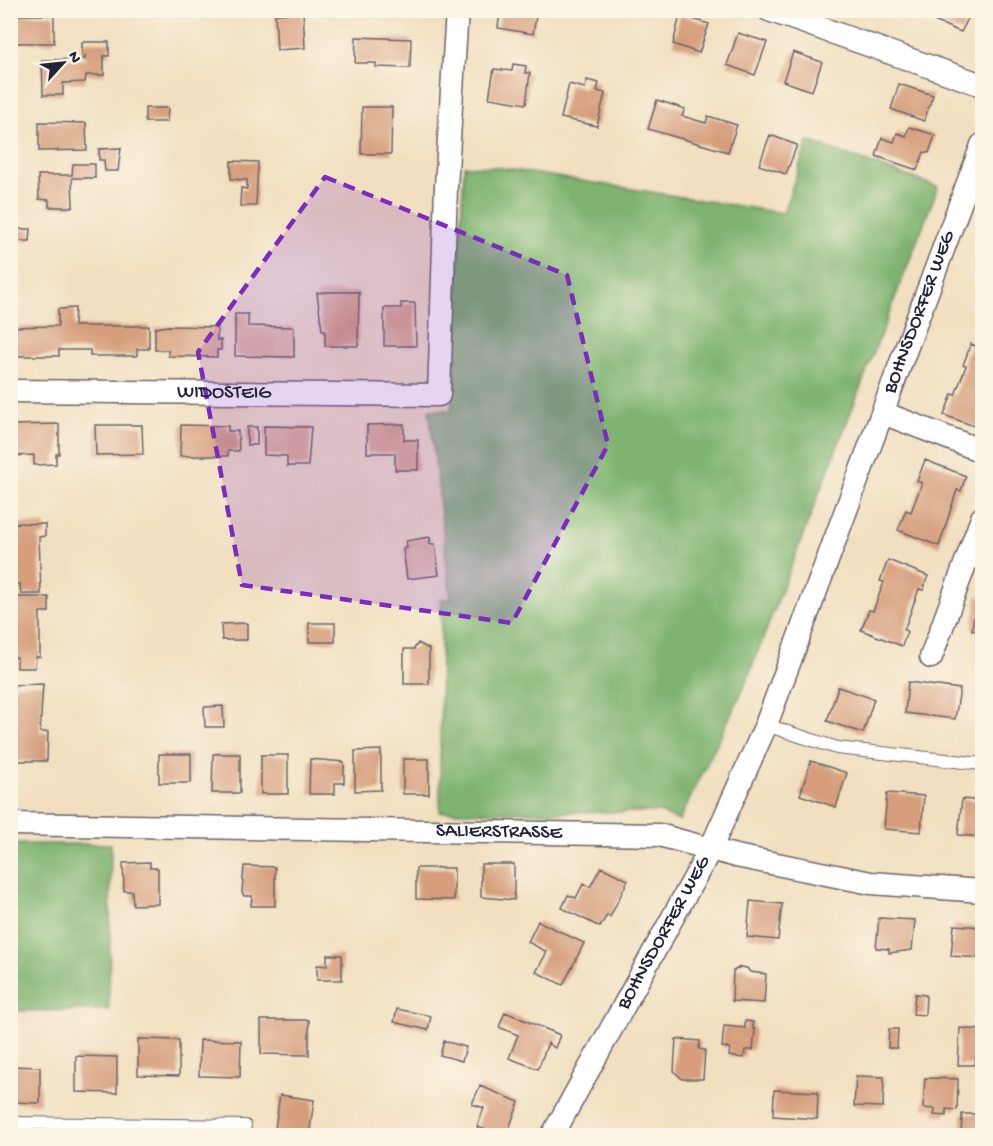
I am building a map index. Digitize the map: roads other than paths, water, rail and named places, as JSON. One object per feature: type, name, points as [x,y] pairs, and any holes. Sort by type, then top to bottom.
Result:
[{"type":"street","name":"WIDOSTEIG","points":[[10,391],[440,396],[447,166],[457,10]]},
{"type":"street","points":[[770,10],[982,85]]},
{"type":"street","name":"BOHNSDORFER WEG","points":[[554,1135],[711,850],[766,725],[981,154]]},
{"type":"street","name":"BOHNSDORFER WEG","points":[[883,413],[982,451]]},
{"type":"street","points":[[930,657],[974,566],[982,518]]},
{"type":"street","name":"SALIERSTRASSE","points":[[10,824],[659,835],[711,850],[871,883],[982,891]]},
{"type":"lane","points":[[766,725],[837,748],[982,764]]},
{"type":"lane","points":[[10,1123],[245,1126]]}]
